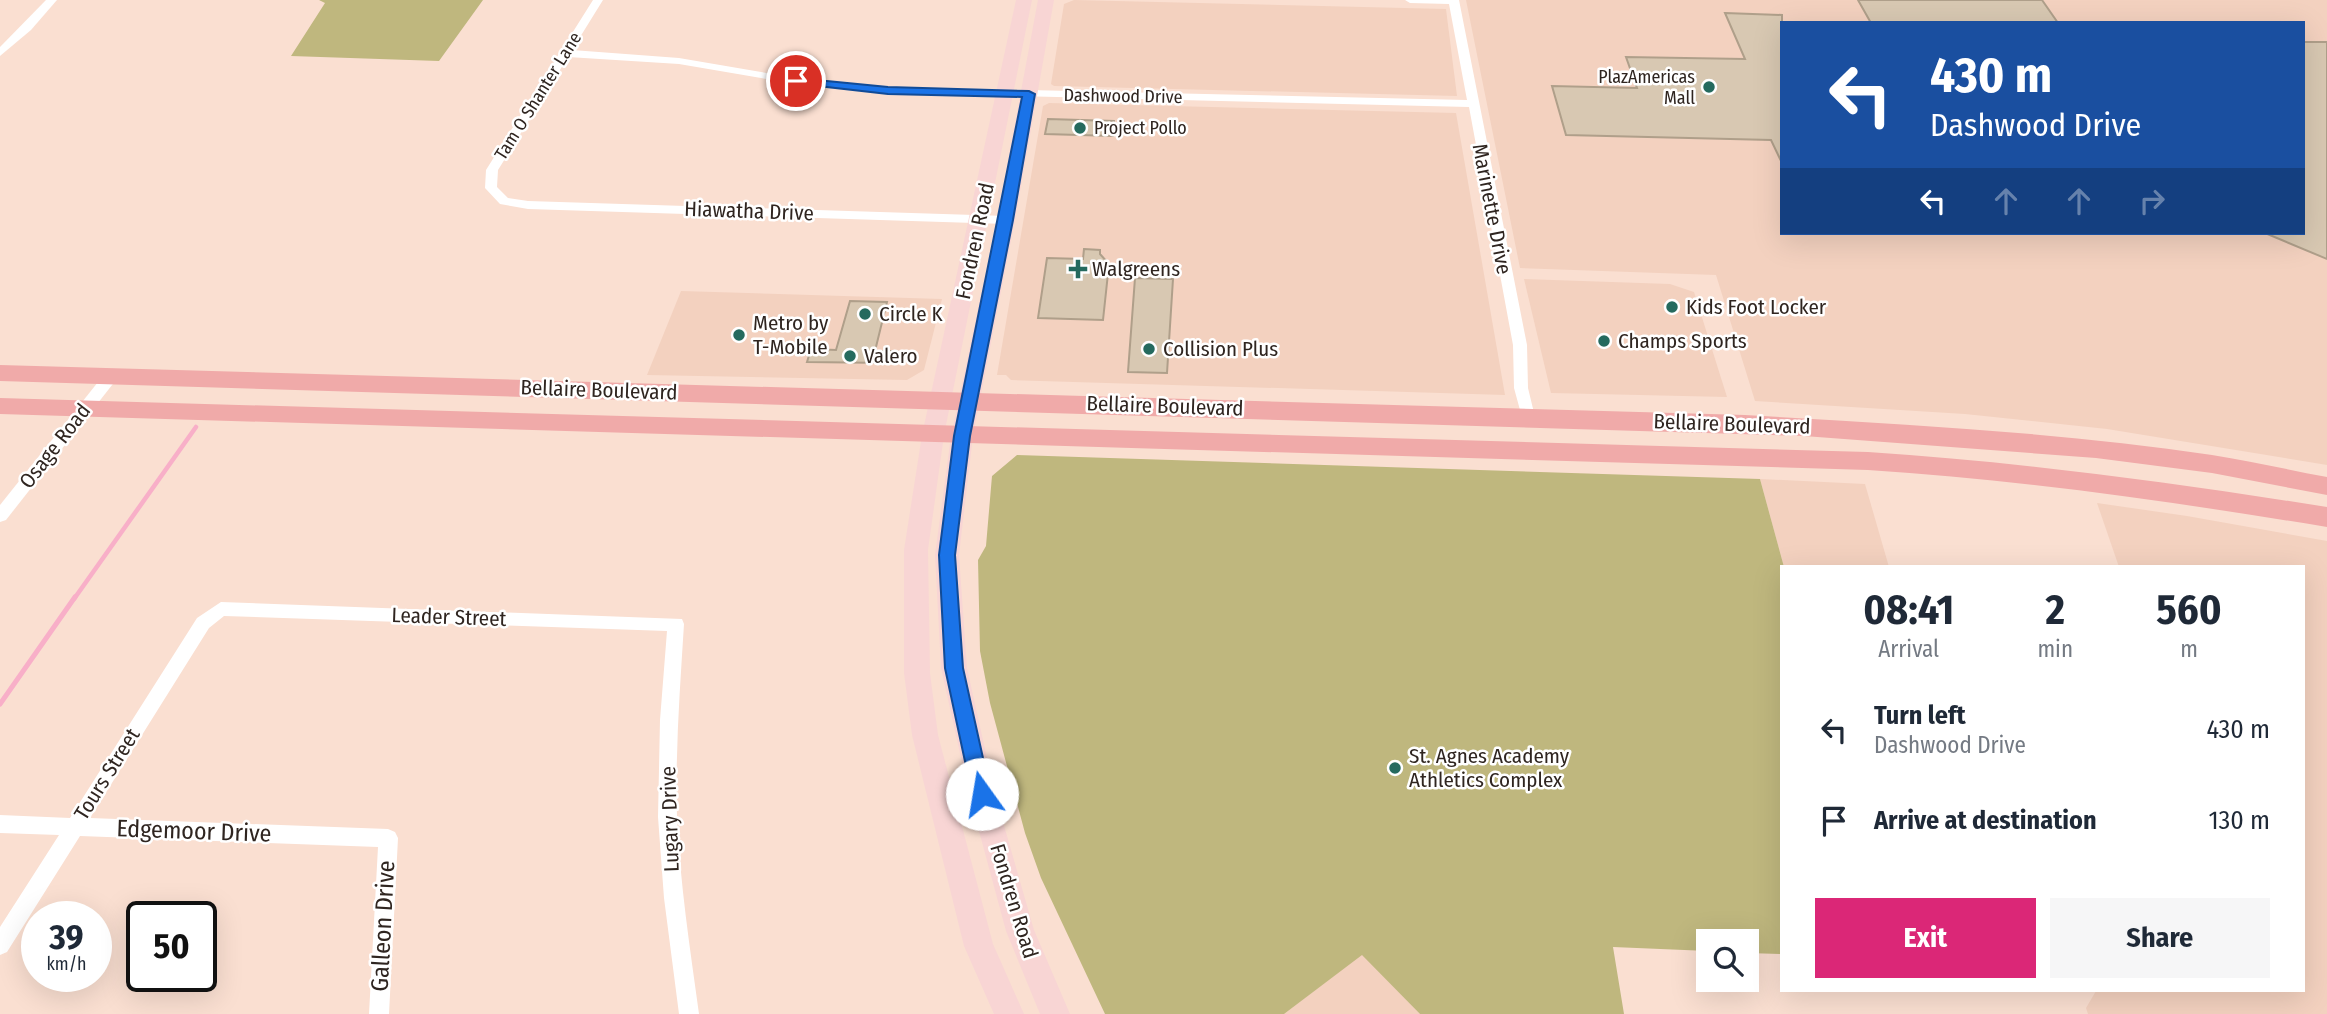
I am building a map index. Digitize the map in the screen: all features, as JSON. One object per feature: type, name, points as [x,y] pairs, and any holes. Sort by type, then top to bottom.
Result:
[{"type":"main road","name":"Fondren Road","points":[[1009,1014],[979,946],[954,858],[925,735],[917,673],[916,550],[933,435],[981,218],[1024,0]]},
{"type":"main road","name":"Fondren Road","points":[[1046,0],[1006,220],[962,436],[947,555],[954,668],[982,794],[1020,932],[1055,1014]]},
{"type":"main road","name":"Bellaire Boulevard","points":[[0,373],[1528,417],[1941,434],[2076,447],[2214,465],[2327,486]]},
{"type":"main road","points":[[335,416],[355,383]]},
{"type":"main road","points":[[495,422],[537,412],[612,412],[641,402],[650,391]]},
{"type":"main road","name":"Bellaire Boulevard","points":[[0,406],[1927,464],[2102,482],[2327,517]]},
{"type":"main road","points":[[1378,447],[1417,438],[1512,436],[1529,428],[1528,417]]},
{"type":"main road","points":[[1570,453],[1590,437],[1662,429],[1673,422]]},
{"type":"main road","points":[[917,673],[954,668]]},
{"type":"street","points":[[0,53],[52,0]]},
{"type":"street","name":"Tam O Shanter Lane","points":[[495,195],[490,180],[492,170],[598,0]]},
{"type":"street","points":[[1410,0],[1454,0]]},
{"type":"street","name":"Marinette Drive","points":[[1454,0],[1520,345],[1521,388],[1528,417]]},
{"type":"street","name":"Dashwood Drive","points":[[566,53],[679,61],[854,88],[1472,104]]},
{"type":"street","name":"Hiawatha Drive","points":[[495,195],[503,201],[528,205],[1006,220]]},
{"type":"street","name":"Osage Road","points":[[0,516],[111,376]]},
{"type":"street","name":"Leader Street","points":[[222,609],[676,624]]},
{"type":"street","name":"Tours Street","points":[[0,945],[203,623],[222,609]]},
{"type":"street","name":"Lugary Drive","points":[[676,624],[669,712],[667,788],[671,880],[689,1014]]},
{"type":"street","name":"Edgemoor Drive","points":[[0,824],[388,838]]},
{"type":"street","name":"Galleon Drive","points":[[379,1014],[388,838]]},
{"type":"shaded area","points":[[319,0],[483,0],[439,61],[291,56],[325,3]]},
{"type":"shaded area","points":[[1074,0],[1446,9],[1457,96],[1054,86],[1051,84],[1064,4]]},
{"type":"shaded area","name":"PlazAmericas Mall","points":[[1466,0],[2327,0],[2327,465],[2107,429],[1965,414],[1755,401],[1716,275],[1520,268]]},
{"type":"shaded area","points":[[1049,103],[1456,113],[1505,395],[1011,380],[1006,375],[997,375],[1043,106]]},
{"type":"shaded area","points":[[1524,279],[1670,284],[1694,292],[1727,397],[1551,393]]},
{"type":"shaded area","points":[[681,291],[942,299],[924,370],[907,380],[647,375]]},
{"type":"shaded area","name":"St. Agnes Academy Athletics Complex","points":[[1017,455],[1760,479],[1783,565],[1780,565],[1780,954],[1759,953],[1759,929],[1696,929],[1696,950],[1613,947],[1624,1014],[1420,1014],[1362,955],[1284,1014],[1105,1014],[1041,878],[1025,833],[990,703],[980,651],[978,560],[986,546],[992,476]]},
{"type":"shaded area","points":[[1760,479],[1865,484],[1888,565],[1783,565]]},
{"type":"shaded area","points":[[2097,503],[2327,541],[2327,1014],[2088,1014],[2086,1008],[2095,992],[2305,992],[2305,565],[2118,565]]},
{"type":"shaded area","points":[[1362,954],[1420,1014],[1284,1014]]},
{"type":"building","points":[[1858,0],[2042,0],[2057,21],[1870,21]]},
{"type":"building","name":"PlazAmericas Mall","points":[[1725,13],[1782,15],[1780,159],[1771,140],[1566,135],[1552,86],[1637,88],[1626,57],[1745,59]]},
{"type":"building","points":[[2305,42],[2327,42],[2327,259],[2270,235],[2305,235]]},
{"type":"building","name":"Project Pollo","points":[[1048,119],[1114,121],[1113,136],[1045,134]]},
{"type":"building","name":"Walgreens","points":[[1084,249],[1100,250],[1100,254],[1109,264],[1103,320],[1038,318],[1047,258],[1083,259]]},
{"type":"building","name":"Collision Plus","points":[[1135,278],[1173,279],[1167,373],[1128,372]]},
{"type":"building","points":[[850,301],[887,302],[875,351],[892,351],[889,363],[807,362],[811,349],[836,350]]},
{"type":"waterway","points":[[74,599],[196,427]]},
{"type":"waterway","points":[[0,704],[75,597]]},
{"type":"place","name":"PlazAmericas Mall","points":[[1709,87]]},
{"type":"place","name":"Project Pollo","points":[[1080,128]]},
{"type":"place","name":"Walgreens","points":[[1078,269]]},
{"type":"place","name":"Kids Foot Locker","points":[[1672,307]]},
{"type":"place","name":"Circle K","points":[[865,314]]},
{"type":"place","name":"Metro by T-Mobile","points":[[739,335]]},
{"type":"place","name":"Champs Sports","points":[[1604,341]]},
{"type":"place","name":"Collision Plus","points":[[1149,349]]},
{"type":"place","name":"Valero","points":[[850,356]]},
{"type":"place","name":"St. Agnes Academy Athletics Complex","points":[[1395,768]]},
{"type":"route","points":[[796,81],[888,90],[1029,94],[962,436],[947,555],[954,668],[982,794]]}]
